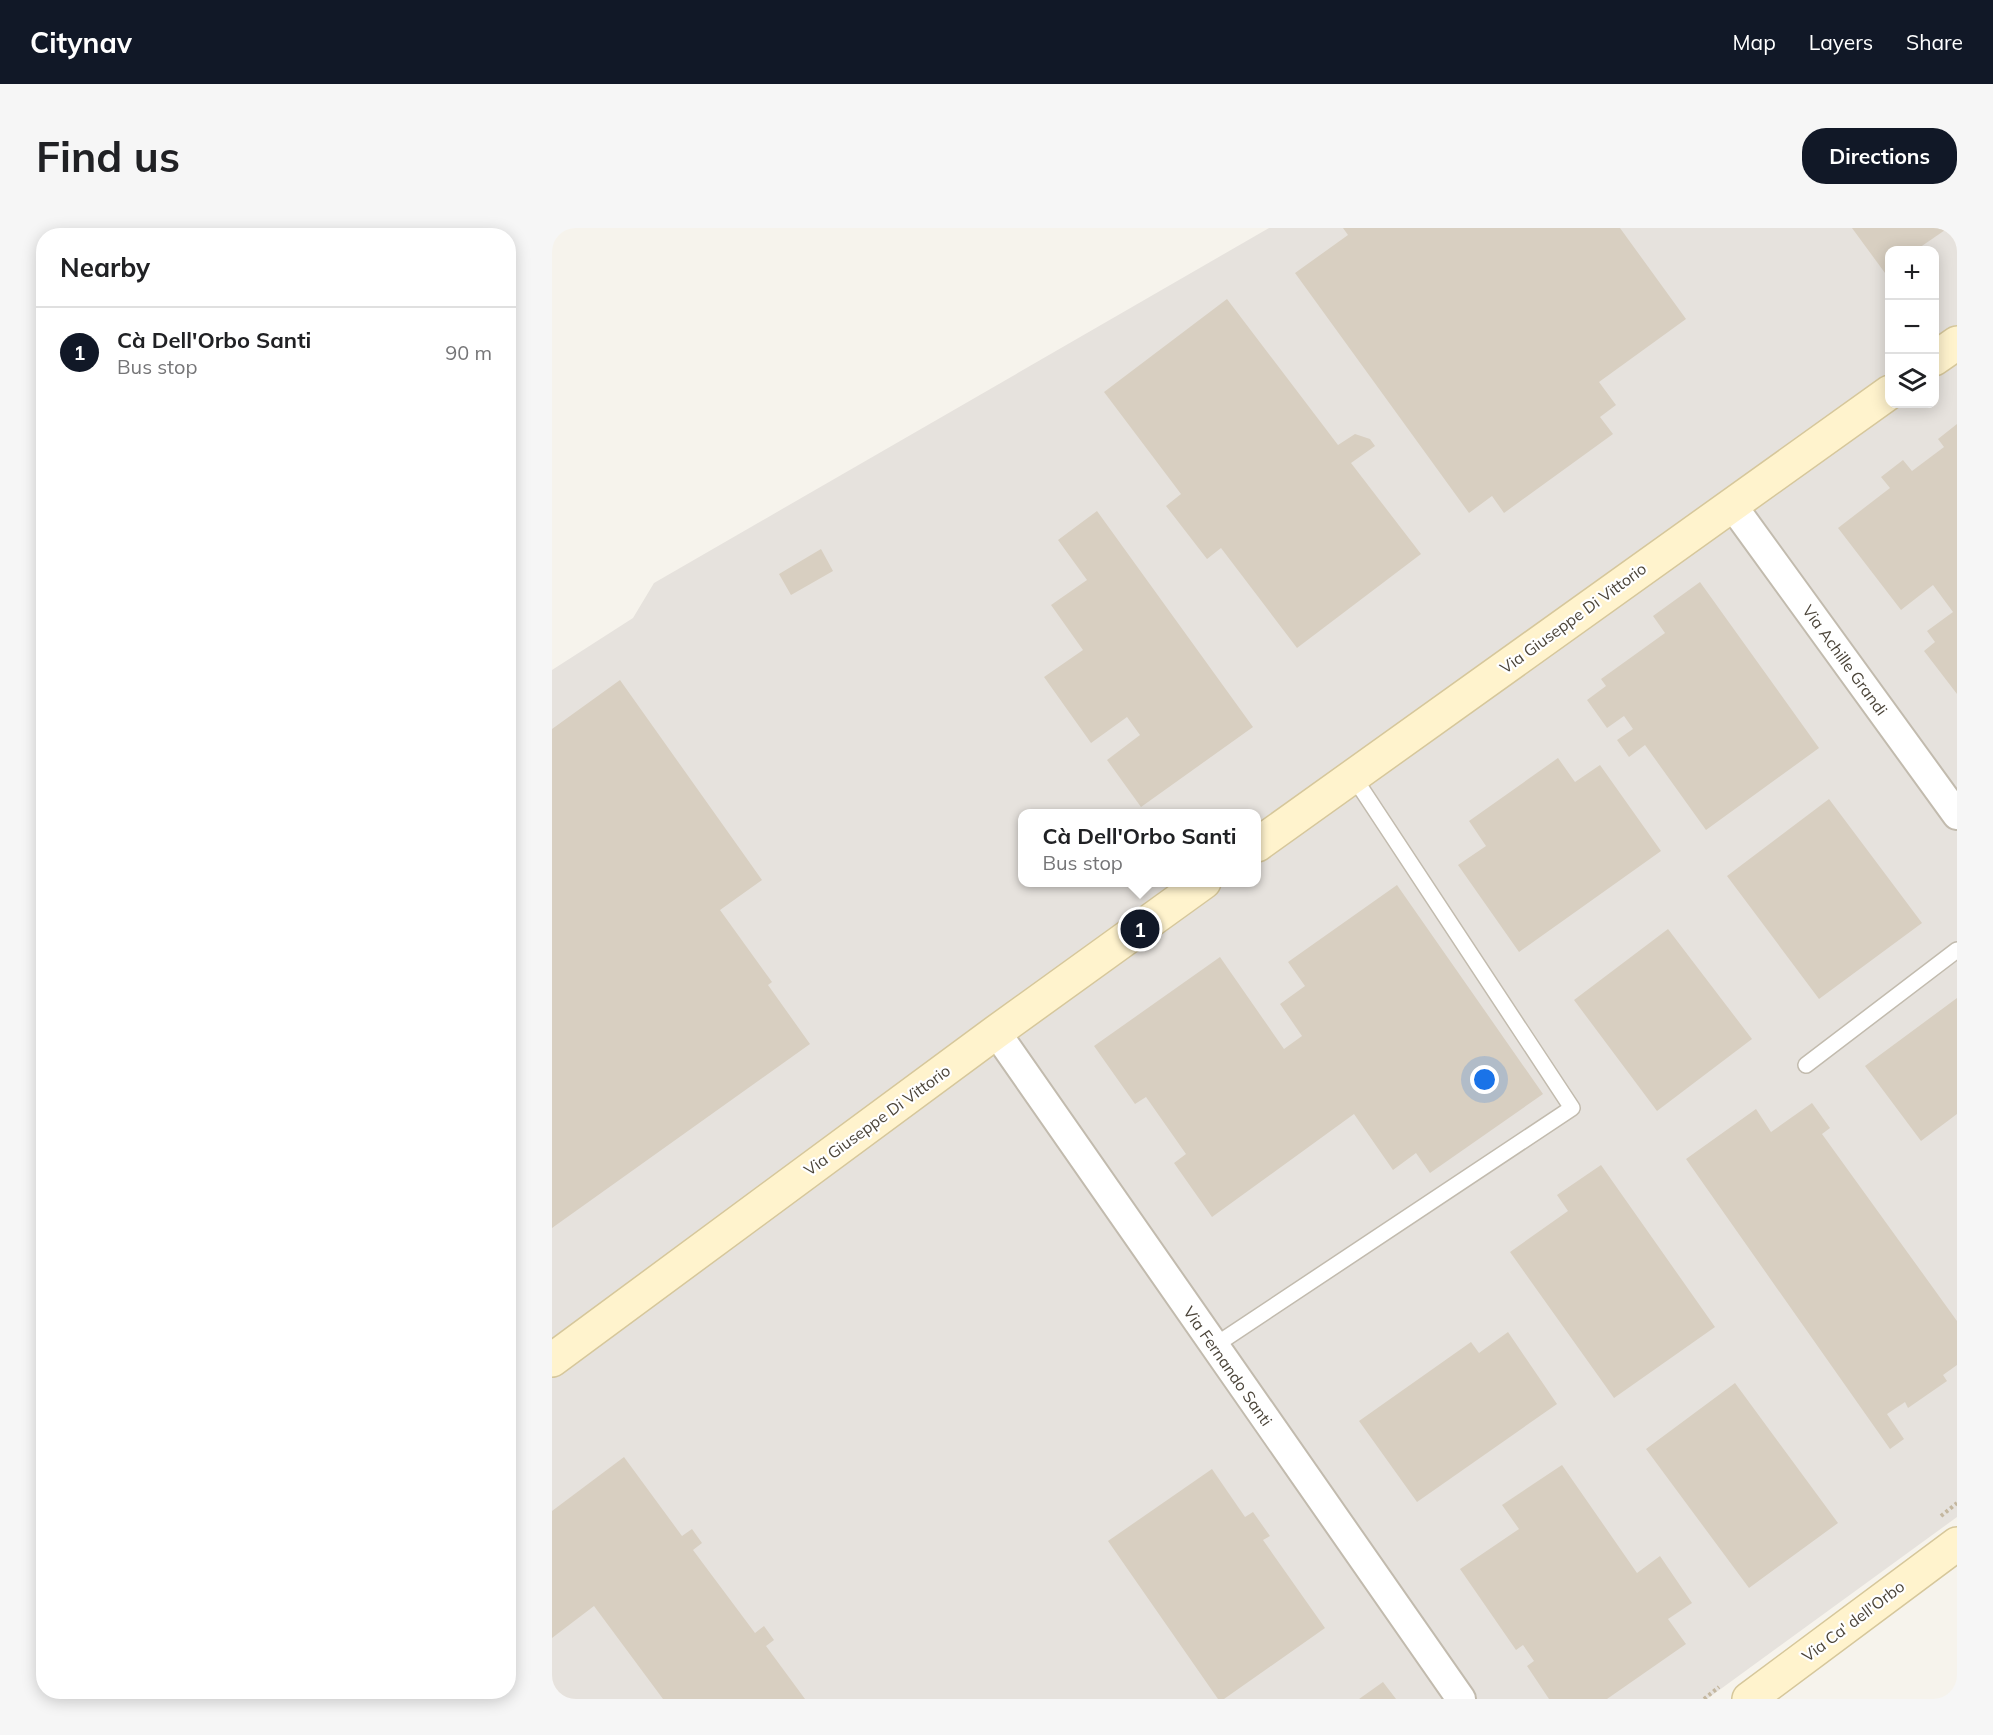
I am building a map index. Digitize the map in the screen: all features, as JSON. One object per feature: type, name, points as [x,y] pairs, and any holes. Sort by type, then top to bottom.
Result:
[{"type":"street","points":[[1939,356],[1957,343]]},
{"type":"street","name":"Via Giuseppe Di Vittorio","points":[[1261,842],[1885,396]]},
{"type":"street","name":"Via Achille Grandi","points":[[1732,505],[1957,815]]},
{"type":"street","name":"Via Giuseppe Di Vittorio","points":[[552,1360],[996,1032],[1197,887]]},
{"type":"street","name":"Via Fernando Santi","points":[[996,1032],[1461,1699]]},
{"type":"street","name":"Via Ca' dell'Orbo","points":[[1749,1699],[1957,1544]]},
{"type":"lane","points":[[1214,1346],[1572,1108],[1353,776]]},
{"type":"lane","points":[[1806,1065],[1957,950]]},
{"type":"shaded area","points":[[1269,228],[1957,228],[1957,1517],[1707,1699],[552,1699],[552,670],[633,618],[654,583]]},
{"type":"building","points":[[1343,228],[1620,228],[1686,319],[1599,382],[1616,405],[1600,417],[1613,434],[1504,513],[1492,496],[1469,513],[1295,273],[1348,235]]},
{"type":"building","points":[[1852,228],[1948,228],[1922,246],[1885,246],[1885,273]]},
{"type":"building","points":[[1227,299],[1338,445],[1355,434],[1370,439],[1375,446],[1351,463],[1421,554],[1297,648],[1221,548],[1207,559],[1166,506],[1181,494],[1104,392]]},
{"type":"building","points":[[1957,424],[1957,694],[1924,651],[1935,642],[1927,631],[1953,612],[1933,585],[1901,610],[1838,528],[1890,488],[1881,477],[1903,460],[1912,471],[1944,447],[1938,439]]},
{"type":"building","points":[[1097,511],[1253,727],[1141,807],[1107,760],[1140,735],[1127,717],[1091,743],[1044,677],[1083,650],[1051,605],[1087,580],[1058,540]]},
{"type":"building","points":[[821,549],[833,571],[791,595],[779,574]]},
{"type":"building","points":[[1700,582],[1819,748],[1706,830],[1645,745],[1629,757],[1617,740],[1633,729],[1624,716],[1607,728],[1587,700],[1606,686],[1601,679],[1665,633],[1653,616]]},
{"type":"building","points":[[620,680],[762,880],[720,910],[772,982],[768,985],[810,1044],[552,1228],[552,729]]},
{"type":"building","points":[[1558,758],[1575,782],[1600,765],[1661,851],[1519,952],[1458,865],[1486,846],[1469,821]]},
{"type":"building","points":[[1829,799],[1922,923],[1819,999],[1727,876]]},
{"type":"building","points":[[1397,885],[1543,1094],[1430,1173],[1416,1153],[1393,1170],[1354,1114],[1212,1217],[1174,1163],[1186,1154],[1146,1097],[1135,1104],[1094,1046],[1220,957],[1284,1049],[1302,1036],[1280,1004],[1305,986],[1288,962]]},
{"type":"building","points":[[1668,929],[1752,1039],[1657,1111],[1574,1000]]},
{"type":"building","points":[[1957,998],[1957,1114],[1921,1141],[1865,1066]]},
{"type":"building","points":[[1812,1103],[1830,1128],[1822,1134],[1957,1321],[1957,1365],[1943,1375],[1947,1381],[1908,1408],[1905,1402],[1887,1414],[1904,1439],[1890,1449],[1686,1159],[1756,1109],[1771,1132]]},
{"type":"building","points":[[1601,1165],[1715,1327],[1614,1398],[1510,1252],[1568,1211],[1557,1195]]},
{"type":"building","points":[[1508,1332],[1557,1404],[1417,1502],[1359,1421],[1471,1342],[1479,1353]]},
{"type":"building","points":[[1735,1383],[1838,1523],[1749,1588],[1646,1449]]},
{"type":"building","points":[[624,1457],[682,1536],[692,1529],[702,1543],[693,1550],[755,1633],[764,1626],[774,1640],[766,1646],[805,1699],[663,1699],[594,1606],[552,1638],[552,1511]]},
{"type":"building","points":[[1562,1465],[1637,1573],[1660,1556],[1692,1603],[1668,1619],[1686,1644],[1607,1699],[1549,1699],[1527,1666],[1534,1661],[1523,1645],[1516,1650],[1460,1569],[1519,1529],[1502,1505]]},
{"type":"building","points":[[1212,1469],[1245,1517],[1253,1512],[1270,1536],[1263,1540],[1325,1628],[1224,1699],[1218,1699],[1108,1541]]},
{"type":"building","points":[[1383,1682],[1396,1699],[1359,1699]]},
{"type":"place","name":"Cà Dell'Orbo Santi","points":[[1140,929]]}]
